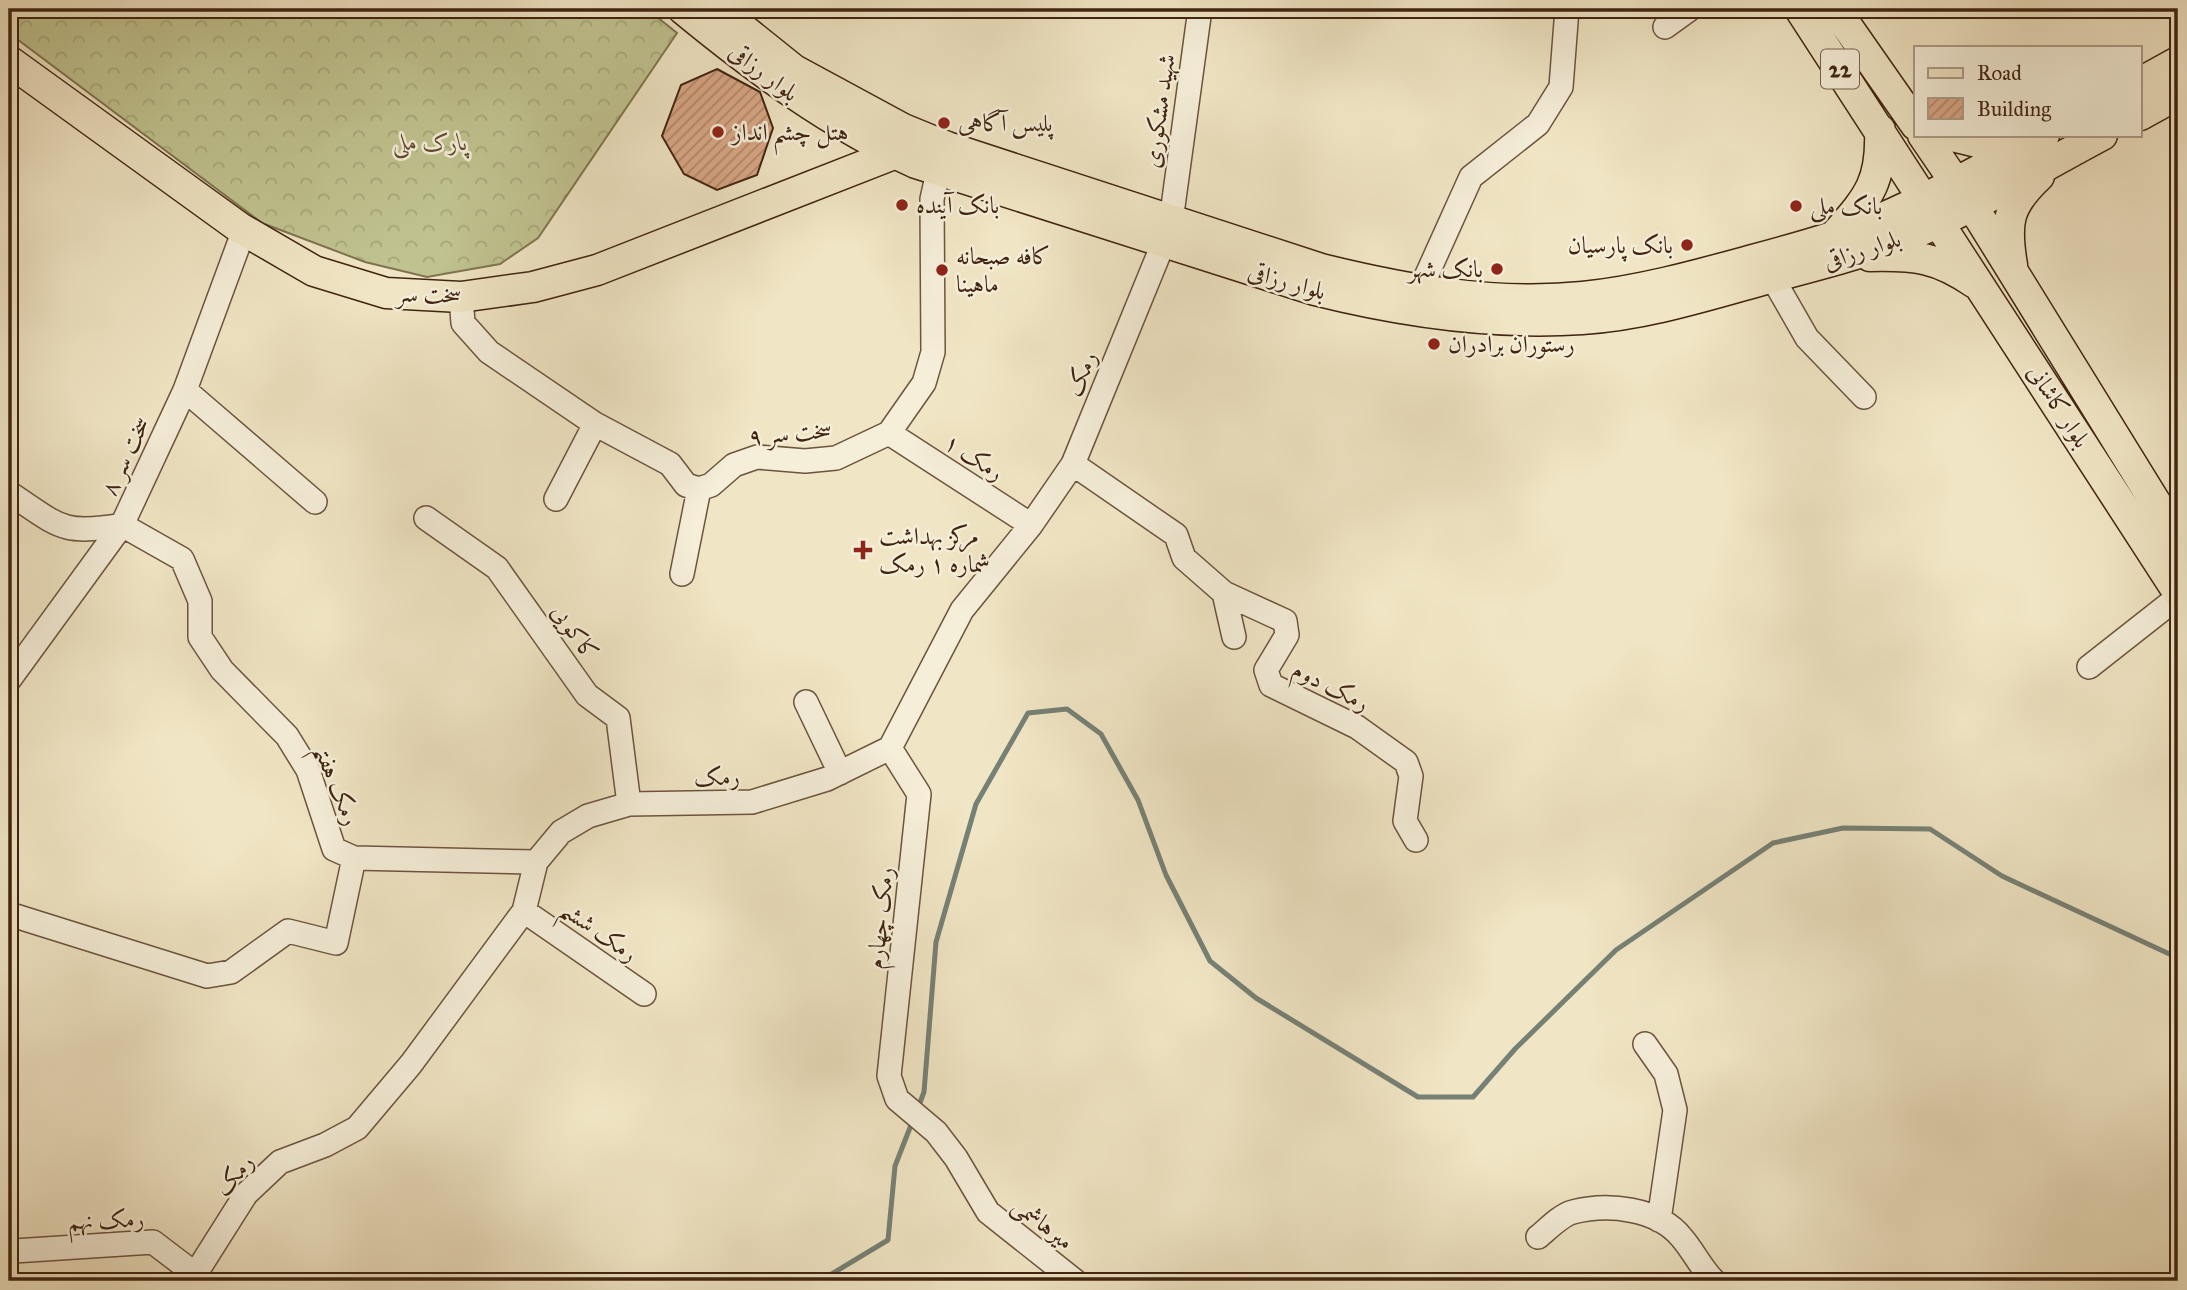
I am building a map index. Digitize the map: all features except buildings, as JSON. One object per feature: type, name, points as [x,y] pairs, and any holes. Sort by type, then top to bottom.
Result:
[{"type":"main road","name":"بلوار رزاقی","points":[[683,9],[782,88],[898,141],[942,159],[1167,232],[1315,290],[1376,305],[1510,321],[1584,319],[1654,308],[1772,277],[1839,246]]},
{"type":"main road","name":"بلوار رزاقی","points":[[718,9],[794,70],[898,141]]},
{"type":"main road","name":"22","points":[[1800,9],[1932,210]]},
{"type":"main road","name":"22","points":[[1835,9],[1914,122]]},
{"type":"main road","name":"سخت سر","points":[[9,61],[244,230],[314,271],[386,293],[461,298],[533,287],[597,270],[898,141]]},
{"type":"main road","points":[[2142,82],[2178,62]]},
{"type":"main road","points":[[2142,114],[2178,95]]},
{"type":"main road","points":[[1880,130],[1881,154],[1875,183],[1839,246],[1947,264],[1984,289]]},
{"type":"main road","name":"22","points":[[1924,136],[1963,193]]},
{"type":"main road","points":[[1952,136],[1977,142],[2044,145],[2015,201],[2007,235],[2014,272]]},
{"type":"main road","name":"بلوار رزاقی","points":[[1167,232],[1420,290],[1511,299],[1582,297],[1913,234],[1932,210],[2044,145],[2096,136]]},
{"type":"main road","name":"بلوار کاشانی","points":[[1963,193],[2178,539]]},
{"type":"main road","name":"بلوار کاشانی","points":[[1932,210],[2178,594]]},
{"type":"main road","points":[[2042,380],[2070,363]]},
{"type":"street","name":"شهید مشکوری","points":[[1167,232],[1200,9]]},
{"type":"street","points":[[1420,290],[1471,177],[1538,124],[1561,87],[1567,9]]},
{"type":"street","points":[[1665,27],[1690,9]]},
{"type":"street","name":"سخت سر ۹","points":[[698,489],[711,485],[734,465],[757,457],[805,461],[836,458],[889,433],[924,383],[933,352],[932,199],[942,159]]},
{"type":"street","name":"سخت سر ۸","points":[[9,680],[122,525],[185,390],[244,230]]},
{"type":"street","name":"رمک","points":[[193,1278],[246,1194],[280,1162],[324,1146],[357,1128],[411,1064],[524,911],[536,862],[561,832],[588,816],[629,804],[752,802],[840,772],[890,748],[962,610],[1031,525],[1073,464],[1167,232]]},
{"type":"street","points":[[1772,277],[1807,338],[1864,397]]},
{"type":"street","points":[[461,298],[463,323],[489,352],[595,425],[670,464],[686,485],[698,489],[682,574]]},
{"type":"street","points":[[185,390],[315,502]]},
{"type":"street","points":[[556,499],[595,425]]},
{"type":"street","name":"رمک ۱","points":[[889,433],[1031,525]]},
{"type":"street","name":"رمک دوم","points":[[1073,464],[1176,534],[1184,558],[1224,593],[1285,621],[1287,635],[1266,670],[1271,685],[1357,727],[1406,762],[1411,776],[1405,821],[1416,840]]},
{"type":"street","points":[[9,493],[64,528],[86,531],[122,525]]},
{"type":"street","name":"کاکویی","points":[[426,518],[497,568],[587,695],[618,718],[629,804]]},
{"type":"street","name":"رمک هفتم","points":[[122,525],[182,559],[201,601],[201,637],[222,670],[287,736],[308,770],[334,849],[354,858],[536,862]]},
{"type":"street","points":[[1224,593],[1234,637]]},
{"type":"street","points":[[2089,667],[2178,594]]},
{"type":"street","points":[[806,702],[840,772]]},
{"type":"street","name":"رمک چهارم","points":[[890,748],[919,794],[889,1076],[897,1099]]},
{"type":"street","points":[[9,914],[207,976],[231,972],[288,931],[336,943],[354,858]]},
{"type":"street","name":"رمک ششم","points":[[524,911],[644,994]]},
{"type":"street","points":[[1645,1044],[1666,1074],[1675,1110],[1659,1220]]},
{"type":"street","name":"میرهاشمی","points":[[897,1099],[936,1132],[956,1158],[988,1212],[1075,1281]]},
{"type":"street","points":[[1538,1237],[1570,1212],[1607,1209],[1650,1213],[1681,1236],[1699,1266],[1714,1281]]},
{"type":"street","name":"رمک نهم","points":[[9,1248],[14,1251],[153,1241],[193,1278]]},
{"type":"green space","name":"پارک ملی","points":[[9,9],[647,9],[677,33],[538,238],[500,264],[427,277],[365,262],[262,223],[9,33]]},
{"type":"waterway","points":[[918,1108],[924,1092],[936,942],[976,804],[1028,713],[1067,709],[1101,734],[1138,800],[1166,875],[1210,961],[1256,998],[1418,1097],[1473,1097],[1515,1049],[1616,950],[1773,843],[1843,828],[1930,829],[2002,876],[2178,958]]},
{"type":"waterway","points":[[820,1281],[888,1240],[895,1166],[913,1120]]},
{"type":"place","name":"پلیس آگاهی","points":[[944,123]]},
{"type":"place","name":"هتل چشم انداز","points":[[718,132]]},
{"type":"place","name":"بانک آینده","points":[[902,205]]},
{"type":"place","name":"بانک ملی","points":[[1796,206]]},
{"type":"place","name":"بانک پارسیان","points":[[1687,245]]},
{"type":"place","name":"بانک شهر","points":[[1497,269]]},
{"type":"place","name":"کافه صبحانه ماهینا","points":[[942,270]]},
{"type":"place","name":"رستوران برادران","points":[[1434,344]]},
{"type":"place","name":"مرکز بهداشت شماره ۱ رمک","points":[[863,550]]}]
